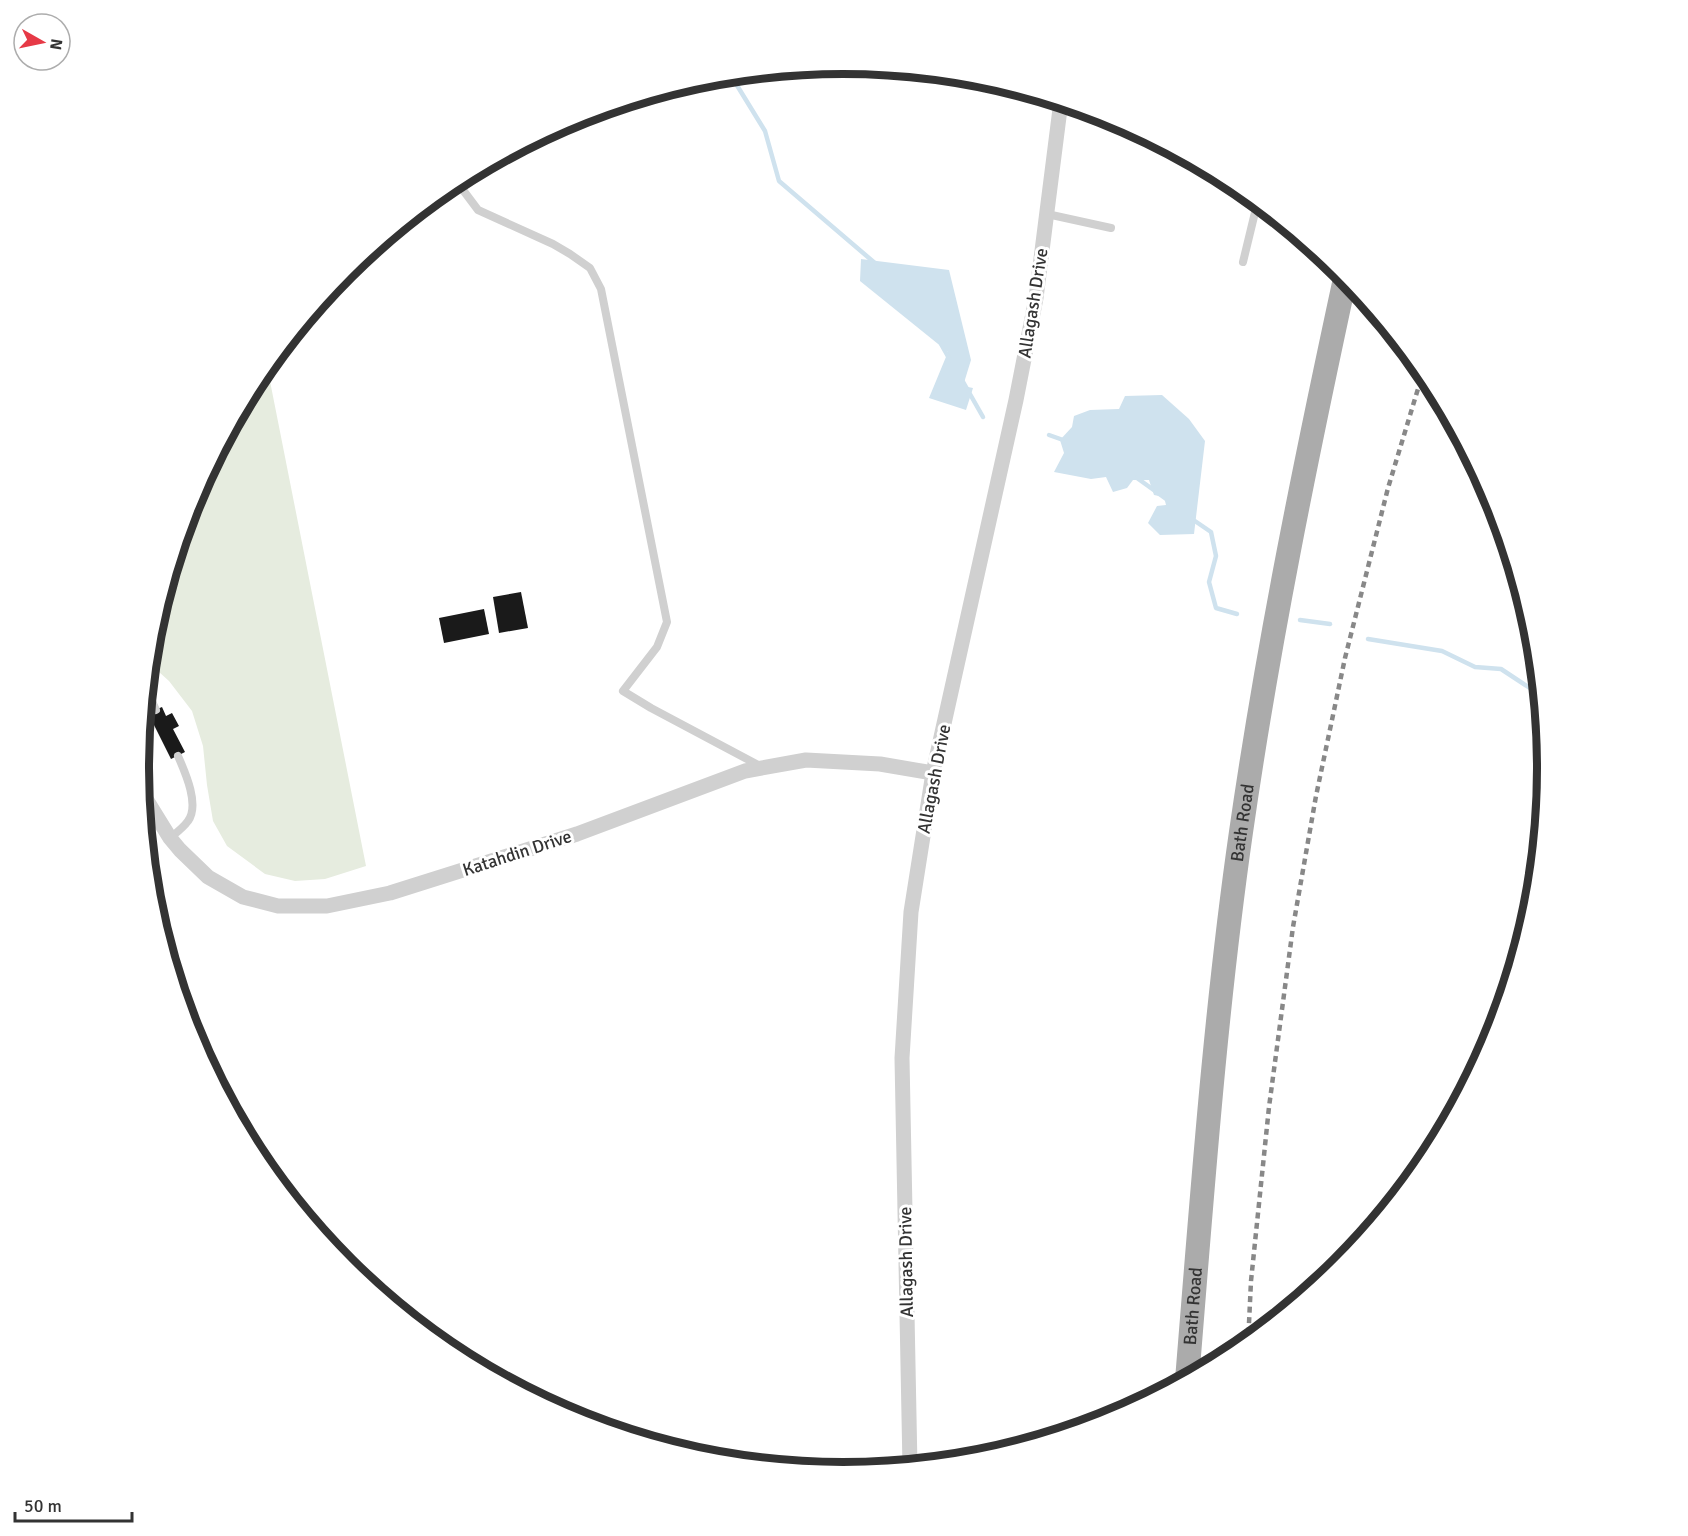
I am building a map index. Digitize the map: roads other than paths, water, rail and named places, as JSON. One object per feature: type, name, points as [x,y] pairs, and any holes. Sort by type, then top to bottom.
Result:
[{"type":"main road","name":"Bath Road","points":[[1188,1371],[1221,992],[1241,834],[1261,699],[1285,565],[1343,286]]},
{"type":"street","name":"Allagash Drive","points":[[910,1459],[902,1059],[911,912],[933,773],[1016,400],[1036,298],[1060,108]]},
{"type":"street","name":"Katahdin Drive","points":[[151,807],[180,850],[208,877],[243,897],[278,906],[327,906],[401,890],[577,834],[745,771],[806,760],[880,764],[933,773]]},
{"type":"lane","points":[[462,188],[478,210],[553,244],[590,268],[601,289],[667,622],[657,647],[623,691],[763,768]]},
{"type":"lane","points":[[1243,262],[1256,209]]},
{"type":"lane","points":[[1047,213],[1111,228]]},
{"type":"lane","points":[[153,703],[156,710]]},
{"type":"lane","points":[[170,838],[189,821],[191,815],[191,790],[178,756]]},
{"type":"water","points":[[861,259],[949,270],[971,360],[963,386],[973,388],[966,410],[929,398],[948,352],[860,281]]},
{"type":"water","points":[[1162,395],[1189,419],[1205,441],[1194,534],[1160,535],[1148,523],[1157,506],[1166,505],[1164,497],[1154,495],[1149,480],[1133,480],[1127,488],[1113,492],[1106,477],[1091,479],[1054,472],[1064,453],[1060,440],[1072,427],[1074,416],[1090,410],[1119,409],[1125,396]]},
{"type":"waterway","points":[[735,82],[765,131],[779,181],[876,264]]},
{"type":"waterway","points":[[941,344],[950,360]]},
{"type":"waterway","points":[[962,380],[983,417]]},
{"type":"waterway","points":[[1049,435],[1066,441]]},
{"type":"waterway","points":[[1137,478],[1169,501]]},
{"type":"waterway","points":[[1192,519],[1211,532],[1216,556],[1209,582],[1216,608],[1237,614]]},
{"type":"waterway","points":[[1300,620],[1330,624]]},
{"type":"waterway","points":[[1368,639],[1442,651],[1475,667],[1501,669],[1534,691]]},
{"type":"railway","points":[[1249,1332],[1251,1281],[1269,1107],[1293,927],[1316,796],[1345,658],[1388,488],[1420,381]]}]
